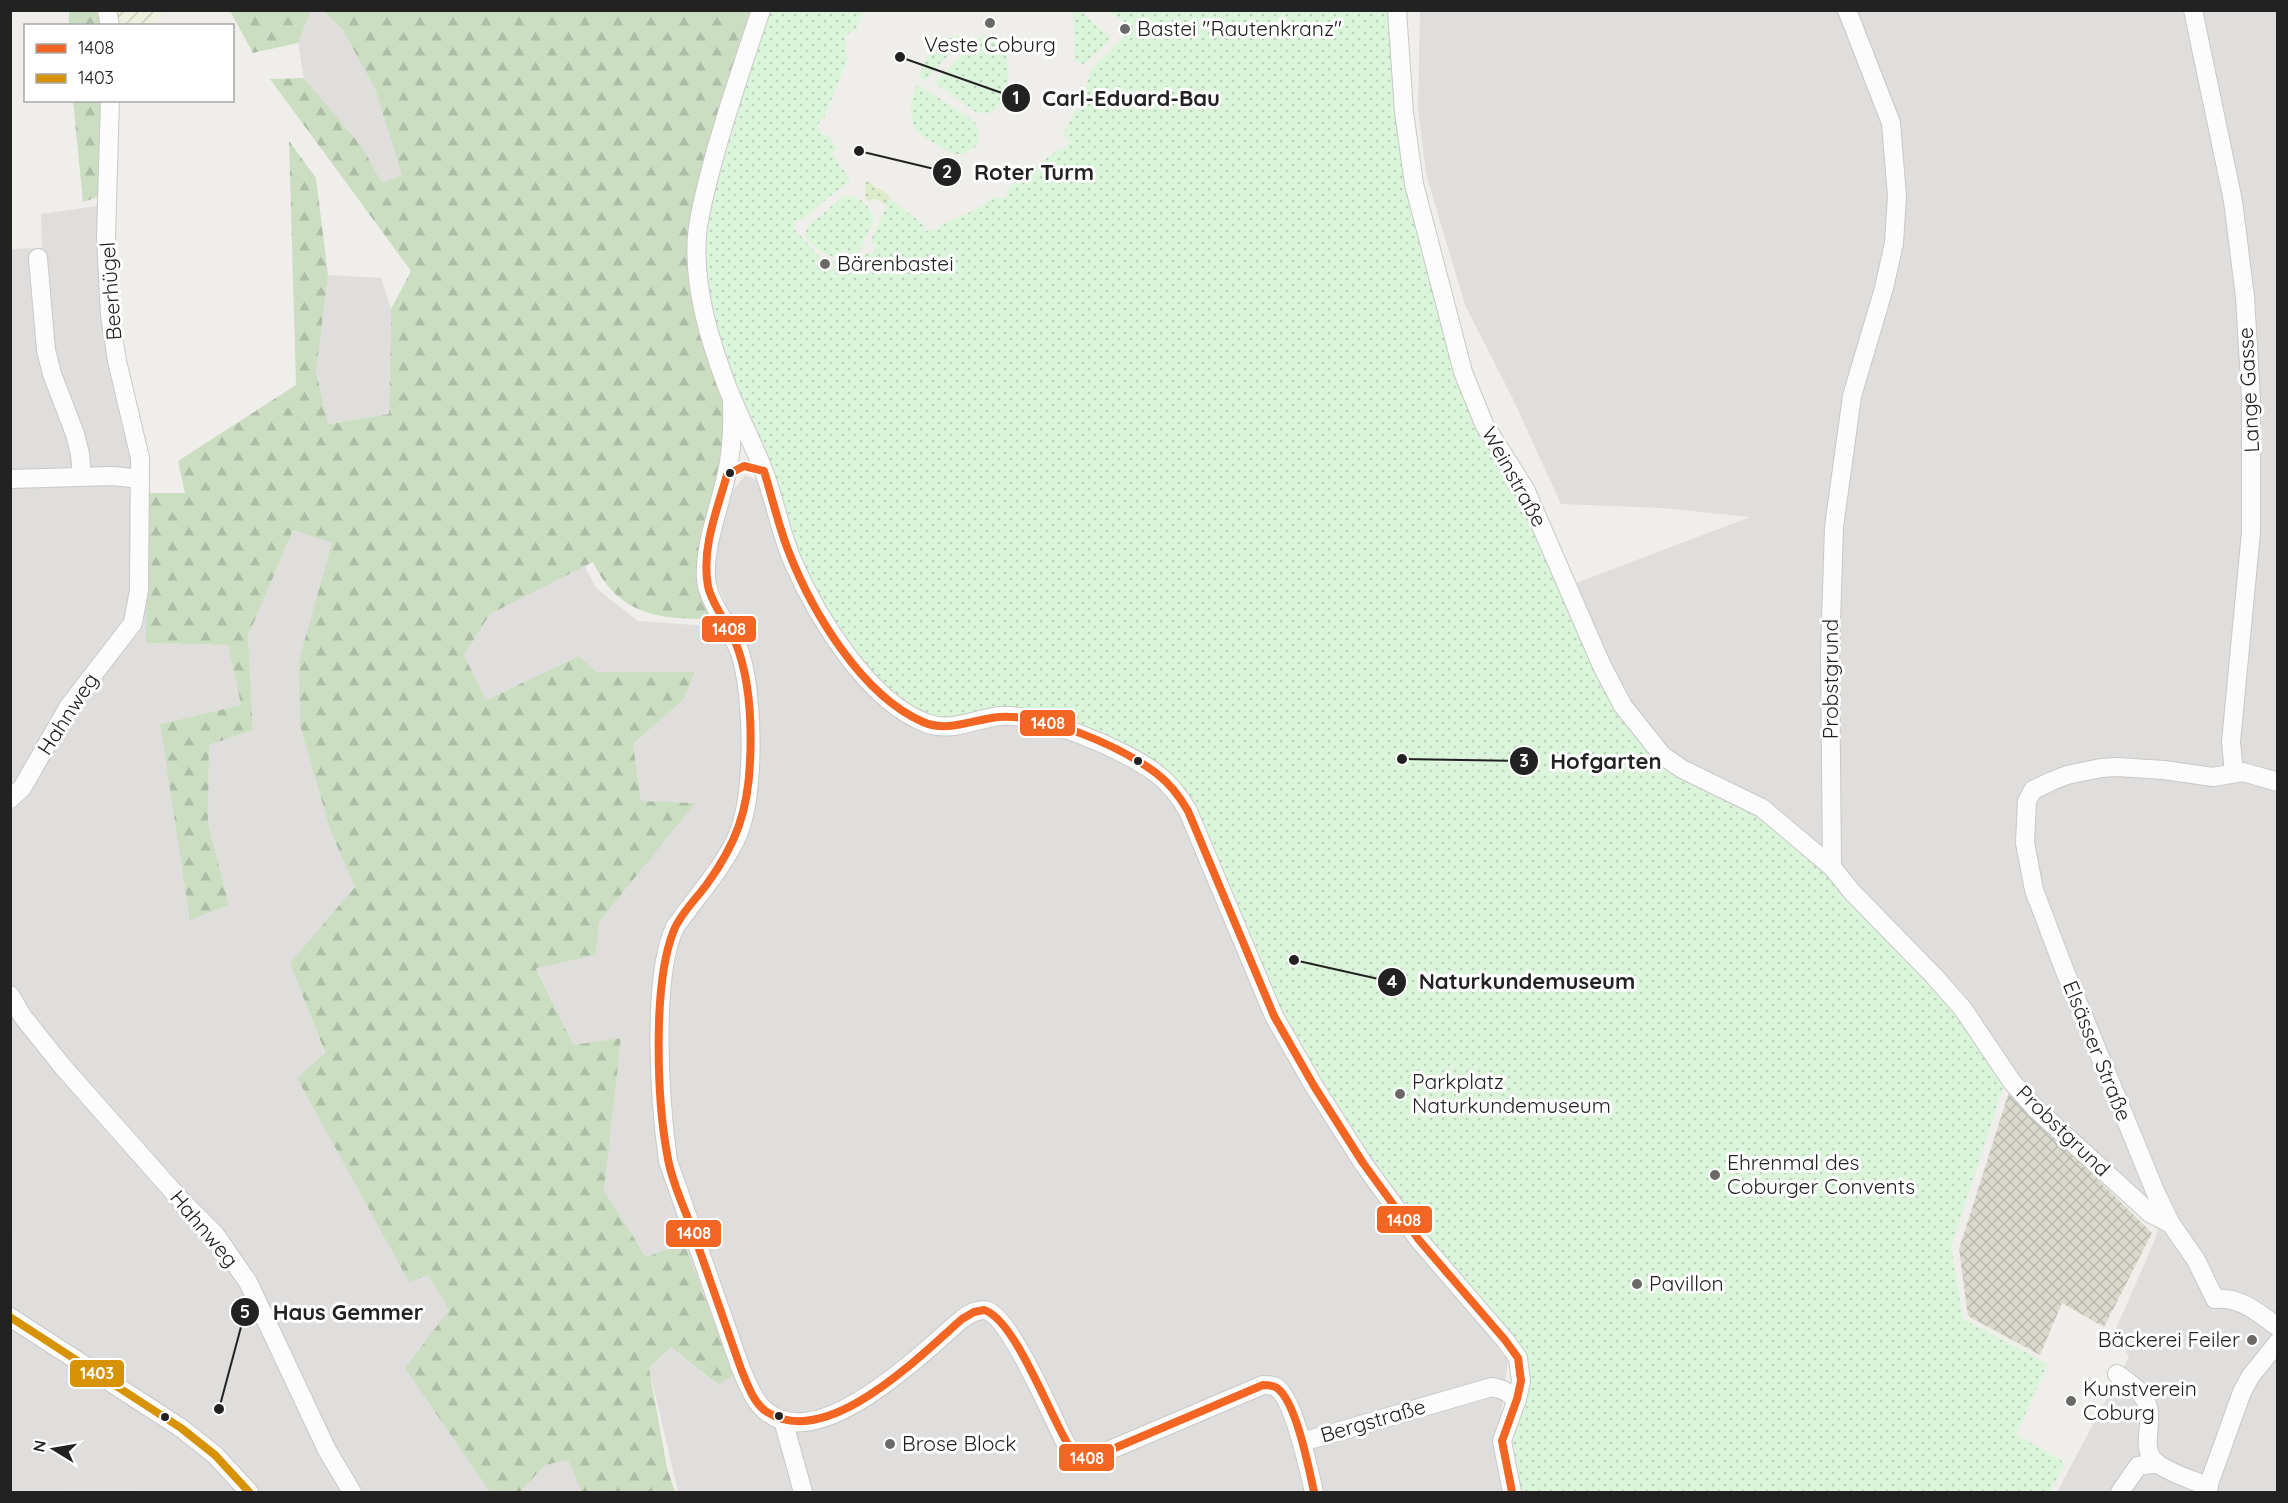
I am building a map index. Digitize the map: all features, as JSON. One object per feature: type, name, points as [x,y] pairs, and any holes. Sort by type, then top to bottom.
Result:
[{"type":"street","points":[[761,10],[720,136],[706,189],[697,235],[698,271],[705,312],[717,356],[732,398],[764,471],[779,525],[793,563],[828,626],[861,673],[887,699],[910,715],[940,728],[999,717],[1018,718],[1051,726],[1095,741],[1132,759],[1157,774],[1180,797],[1188,811],[1242,944],[1282,1031],[1314,1086],[1357,1154],[1412,1230],[1518,1358],[1522,1373],[1517,1400],[1502,1441],[1512,1492]]},
{"type":"street","name":"Weinstraße","points":[[1397,10],[1404,112],[1413,184],[1463,372],[1484,424],[1525,489],[1602,666],[1623,706],[1662,755],[1682,769],[1762,808],[1832,867]]},
{"type":"street","name":"Probstgrund","points":[[1847,10],[1891,123],[1897,205],[1894,243],[1884,288],[1852,396],[1834,527],[1830,653],[1832,867],[1852,892],[1963,1009],[2012,1082],[2036,1109],[2150,1213],[2171,1224]]},
{"type":"street","name":"Lange Gasse","points":[[2193,10],[2233,201],[2245,297],[2251,399],[2251,532],[2231,742],[2234,773]]},
{"type":"street","name":"Beerhügel","points":[[110,102],[106,238],[110,315],[117,361],[140,458],[138,608],[128,630]]},
{"type":"street","points":[[38,258],[46,350],[52,374],[75,434],[82,477]]},
{"type":"street","points":[[732,398],[733,443],[706,561],[706,581],[740,652],[751,714],[748,783],[744,817],[736,838],[727,856],[675,927],[664,960],[660,1034],[664,1130],[668,1161],[741,1369],[757,1401],[766,1411],[783,1420],[803,1492]]},
{"type":"street","points":[[727,475],[744,466],[764,471]]},
{"type":"street","points":[[10,480],[113,476],[140,479]]},
{"type":"street","name":"Hahnweg","points":[[10,800],[22,788],[69,706],[128,630]]},
{"type":"street","name":"Elsässer Straße","points":[[2234,773],[2213,777],[2117,767],[2067,775],[2033,790],[2027,801],[2025,814],[2025,843],[2034,890],[2064,969],[2155,1191],[2171,1224],[2196,1260],[2215,1299],[2226,1298],[2244,1303],[2277,1327]]},
{"type":"street","points":[[2234,773],[2252,773],[2277,782]]},
{"type":"street","name":"Hahnweg","points":[[10,995],[23,1017],[63,1067],[177,1196],[214,1233],[248,1282],[327,1450],[352,1492]]},
{"type":"street","name":"Bergstraße","points":[[783,1420],[815,1421],[841,1411],[893,1378],[962,1319],[981,1310],[997,1317],[1013,1338],[1068,1447],[1078,1458],[1103,1453],[1263,1385],[1276,1387],[1280,1391],[1302,1442],[1492,1387],[1503,1390],[1517,1400]]},
{"type":"street","points":[[10,1317],[181,1428],[215,1455],[249,1492]]},
{"type":"street","points":[[2117,1374],[2138,1389],[2148,1405],[2151,1421],[2148,1450],[2157,1463],[2207,1490],[2242,1392],[2250,1377],[2277,1342]]},
{"type":"street","points":[[1302,1442],[1314,1492]]},
{"type":"street","points":[[2120,1492],[2138,1466],[2157,1463]]},
{"type":"shaded area","points":[[311,11],[323,11],[343,30],[375,89],[402,175],[382,184],[362,147],[304,78],[298,43]]},
{"type":"shaded area","points":[[1420,11],[2277,11],[2277,1492],[2057,1492],[2129,1357],[2115,1331],[2158,1230],[2006,1079],[1963,1023],[1806,852],[1641,738],[1563,588],[1750,517],[1662,508],[1561,504],[1512,397],[1465,305],[1426,174],[1418,108]]},
{"type":"shaded area","points":[[97,206],[104,318],[113,381],[132,467],[147,493],[146,643],[228,645],[241,705],[160,724],[229,905],[208,822],[209,745],[253,730],[248,636],[293,530],[333,543],[299,660],[355,887],[291,963],[409,1282],[428,1275],[449,1310],[406,1368],[490,1492],[11,1492],[11,249],[42,248],[41,214]]},
{"type":"shaded area","points":[[328,275],[381,278],[391,309],[389,414],[328,424],[316,372]]},
{"type":"shaded area","points":[[745,475],[757,480],[829,642],[938,734],[1026,723],[1140,769],[1168,791],[1509,1354],[1496,1453],[1505,1492],[678,1492],[649,1368],[671,1347],[717,1385],[734,1375],[683,1243],[646,1257],[604,1191],[621,1038],[573,1046],[536,967],[596,955],[599,922],[694,803],[641,801],[633,744],[684,699],[695,673],[596,672],[579,656],[486,700],[464,655],[490,614],[584,565],[596,588],[638,621],[736,628],[712,572],[727,499]]},
{"type":"shaded area","points":[[1978,904],[1997,965],[1989,968],[1970,907]]},
{"type":"shaded area","points":[[1966,940],[1969,948],[1978,946],[1981,957],[1972,960],[1975,972],[1960,976],[1957,966],[1951,968],[1945,946]]},
{"type":"shaded area","points":[[2009,1092],[2152,1233],[2104,1327],[2062,1303],[2040,1355],[1968,1316],[1959,1249]]},
{"type":"shaded area","points":[[12,1227],[38,1244],[11,1286],[10,1229]]},
{"type":"shaded area","points":[[130,1415],[176,1446],[129,1492],[63,1492],[115,1442]]},
{"type":"shaded area","points":[[568,1459],[583,1492],[520,1492],[545,1465]]},
{"type":"green space","points":[[69,11],[102,11],[103,24],[69,24]]},
{"type":"green space","points":[[113,11],[166,11],[152,24],[116,24]]},
{"type":"green space","points":[[230,11],[311,11],[298,43],[253,53]]},
{"type":"green space","points":[[323,11],[753,11],[722,103],[730,412],[701,557],[713,619],[675,618],[642,611],[615,594],[603,580],[593,562],[490,614],[464,655],[486,700],[579,656],[596,672],[695,672],[684,699],[633,744],[641,801],[695,803],[599,922],[596,955],[536,968],[573,1045],[621,1038],[604,1191],[646,1257],[684,1243],[734,1375],[718,1385],[671,1347],[649,1368],[667,1468],[675,1492],[582,1492],[568,1460],[545,1465],[520,1492],[490,1492],[405,1368],[449,1310],[428,1275],[409,1282],[297,1078],[325,1053],[290,963],[355,887],[331,832],[300,725],[299,660],[332,543],[293,530],[248,636],[253,730],[209,745],[208,822],[229,905],[190,920],[160,724],[241,705],[228,645],[146,643],[147,493],[185,493],[178,461],[296,385],[289,141],[316,178],[328,275],[316,372],[328,424],[389,414],[391,309],[411,271],[270,79],[304,78],[362,147],[382,183],[402,175],[375,89],[343,30]]},
{"type":"green space","points":[[768,11],[864,11],[855,31],[847,33],[844,37],[845,54],[848,58],[824,118],[817,127],[821,133],[828,135],[837,149],[832,153],[850,180],[800,221],[796,220],[793,228],[821,258],[815,263],[823,272],[835,269],[833,261],[873,253],[876,245],[870,242],[890,199],[923,224],[924,231],[939,230],[939,226],[977,209],[996,196],[1002,199],[1006,197],[1008,188],[1059,149],[1065,149],[1069,141],[1063,134],[1076,109],[1080,111],[1088,95],[1084,93],[1092,68],[1133,28],[1108,11],[1391,11],[1457,372],[1521,493],[1641,738],[1741,801],[1806,852],[1963,1023],[2006,1079],[1951,1247],[1963,1319],[2048,1364],[2016,1434],[2065,1463],[2050,1492],[1518,1492],[1508,1447],[1527,1370],[1520,1346],[1425,1236],[1349,1133],[1293,1040],[1176,780],[1026,711],[963,721],[929,720],[867,674],[801,567],[724,355],[711,310],[703,254],[707,214],[727,134]]},
{"type":"green space","points":[[1073,11],[1081,11],[1110,38],[1084,64],[1075,62]]},
{"type":"green space","points":[[983,34],[995,39],[1003,49],[1008,63],[1006,94],[999,106],[989,113],[976,112],[934,83]]},
{"type":"green space","points":[[963,35],[956,47],[924,81],[919,76],[933,47],[945,40]]},
{"type":"green space","points":[[917,84],[974,121],[978,128],[978,145],[962,155],[949,152],[916,132],[911,108]]},
{"type":"green space","points":[[73,102],[103,102],[100,196],[83,202]]},
{"type":"green space","points":[[867,181],[890,196],[887,205],[874,198],[869,202],[865,198]]},
{"type":"green space","points":[[844,196],[855,197],[863,202],[874,219],[859,252],[848,254],[845,249],[842,250],[842,256],[830,256],[817,249],[805,237],[807,227]]},
{"type":"transit line","name":"1408","points":[[1314,1492],[1301,1436],[1290,1406],[1284,1395],[1270,1385],[1263,1385],[1103,1453],[1086,1458],[1075,1456],[1034,1375],[1009,1333],[996,1318],[984,1310],[974,1312],[962,1319],[898,1375],[844,1409],[817,1419],[791,1421],[767,1412],[754,1398],[741,1369],[672,1176],[664,1135],[659,1076],[660,1011],[667,953],[677,924],[717,869],[733,841],[743,812],[749,780],[750,716],[744,670],[735,641],[710,593],[706,572],[711,530],[727,475],[744,466],[764,471],[788,550],[824,624],[859,672],[900,709],[932,725],[951,726],[990,718],[1018,717],[1059,726],[1102,742],[1140,762],[1161,777],[1178,795],[1188,811],[1274,1016],[1314,1086],[1363,1163],[1419,1240],[1518,1358],[1521,1381],[1502,1441],[1512,1492]]},
{"type":"transit line","name":"1403","points":[[10,1317],[181,1428],[215,1455],[249,1492]]},
{"type":"place","name":"Veste Coburg","points":[[990,23]]},
{"type":"place","name":"Bastei \"Rautenkranz\"","points":[[1125,29]]},
{"type":"place","name":"Carl-Eduard-Bau","points":[[900,57]]},
{"type":"place","name":"Roter Turm","points":[[859,151]]},
{"type":"place","name":"Bärenbastei","points":[[825,264]]},
{"type":"place","name":"Hofgarten","points":[[1402,759]]},
{"type":"place","name":"Naturkundemuseum","points":[[1294,960]]},
{"type":"place","name":"Parkplatz Naturkundemuseum","points":[[1400,1094]]},
{"type":"place","name":"Ehrenmal des Coburger Convents","points":[[1715,1175]]},
{"type":"place","name":"Pavillon","points":[[1637,1284]]},
{"type":"place","name":"Bäckerei Feiler","points":[[2252,1340]]},
{"type":"place","name":"Kunstverein Coburg","points":[[2071,1401]]},
{"type":"place","name":"Haus Gemmer","points":[[219,1409]]},
{"type":"place","name":"Brose Block","points":[[890,1444]]}]
